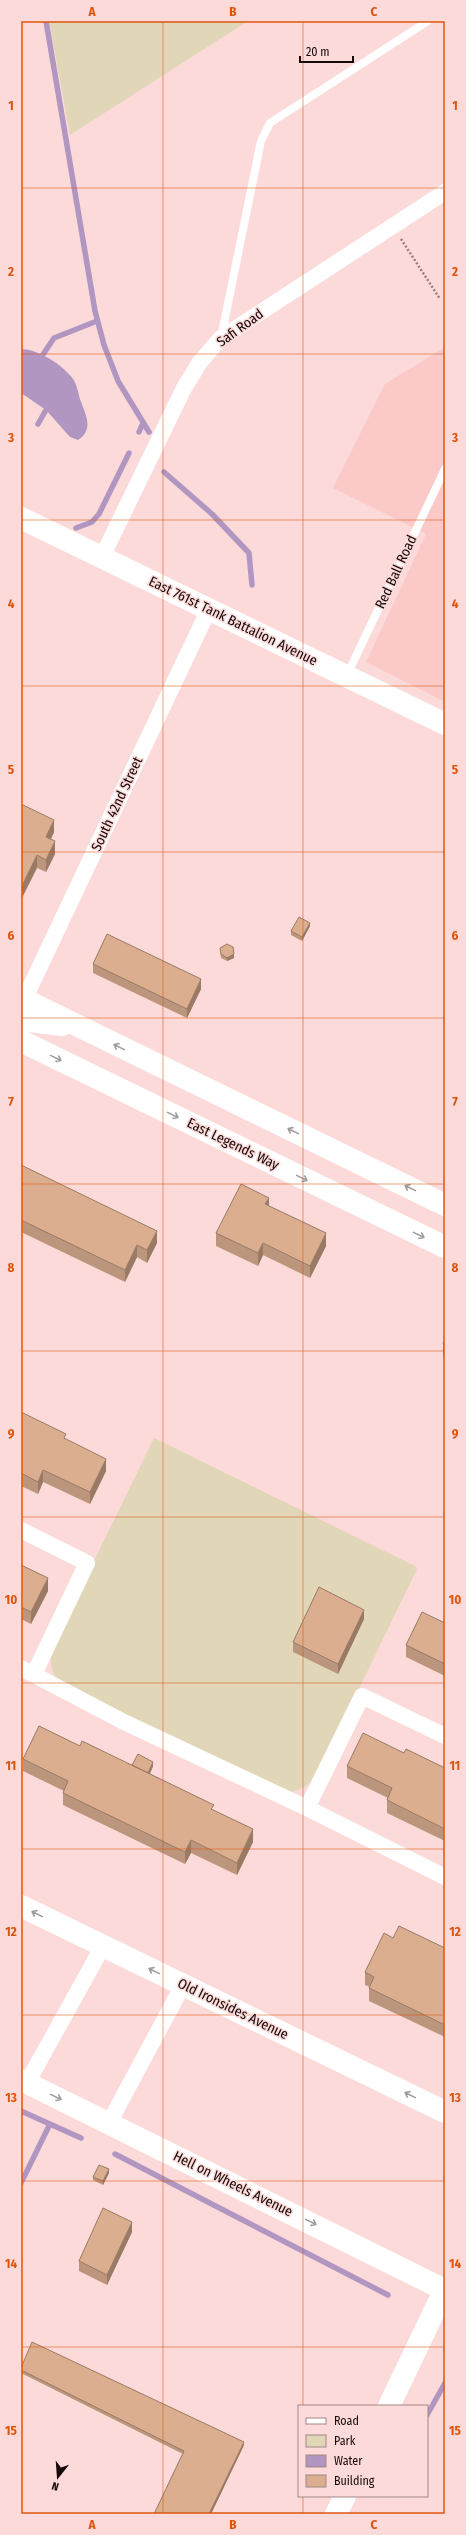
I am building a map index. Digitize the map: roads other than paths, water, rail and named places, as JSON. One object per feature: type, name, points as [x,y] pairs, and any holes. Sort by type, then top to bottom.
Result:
[{"type":"street","name":"Safi Road","points":[[102,557],[184,388],[200,362],[221,338],[445,192]]},
{"type":"street","name":"East 761st Tank Battalion Avenue","points":[[21,518],[445,724]]},
{"type":"street","name":"South 42nd Street","points":[[22,1000],[209,609]]},
{"type":"street","points":[[22,1000],[445,1205]]},
{"type":"street","points":[[21,1023],[29,1021],[81,1028]]},
{"type":"street","name":"East Legends Way","points":[[21,1040],[445,1247]]},
{"type":"street","points":[[21,1530],[87,1563],[27,1671],[124,1722],[307,1808],[445,1877]]},
{"type":"street","points":[[307,1808],[362,1696],[445,1736]]},
{"type":"street","name":"Old Ironsides Avenue","points":[[21,1906],[445,2112]]},
{"type":"street","points":[[24,2082],[103,1946]]},
{"type":"street","points":[[109,2123],[183,1985]]},
{"type":"street","name":"Hell on Wheels Avenue","points":[[24,2082],[445,2290]]},
{"type":"street","points":[[389,2405],[445,2290]]},
{"type":"street","points":[[336,2514],[344,2497]]},
{"type":"lane","points":[[221,338],[261,141],[270,123],[428,21]]},
{"type":"lane","name":"Red Ball Road","points":[[347,676],[445,469]]},
{"type":"water","points":[[21,349],[35,352],[57,363],[74,381],[87,421],[86,431],[78,440],[70,437],[46,410],[21,393]]},
{"type":"waterway","points":[[46,21],[95,311],[104,345],[118,381],[149,432]]},
{"type":"waterway","points":[[42,356],[54,338],[97,321]]},
{"type":"waterway","points":[[38,424],[46,410]]},
{"type":"waterway","points":[[139,432],[143,423]]},
{"type":"waterway","points":[[76,528],[92,522],[99,514],[129,453]]},
{"type":"waterway","points":[[164,472],[212,514],[249,553],[252,585]]},
{"type":"waterway","points":[[21,2111],[81,2138]]},
{"type":"waterway","points":[[21,2183],[50,2124]]},
{"type":"waterway","points":[[115,2154],[388,2295]]},
{"type":"waterway","points":[[428,2413],[445,2383]]}]
